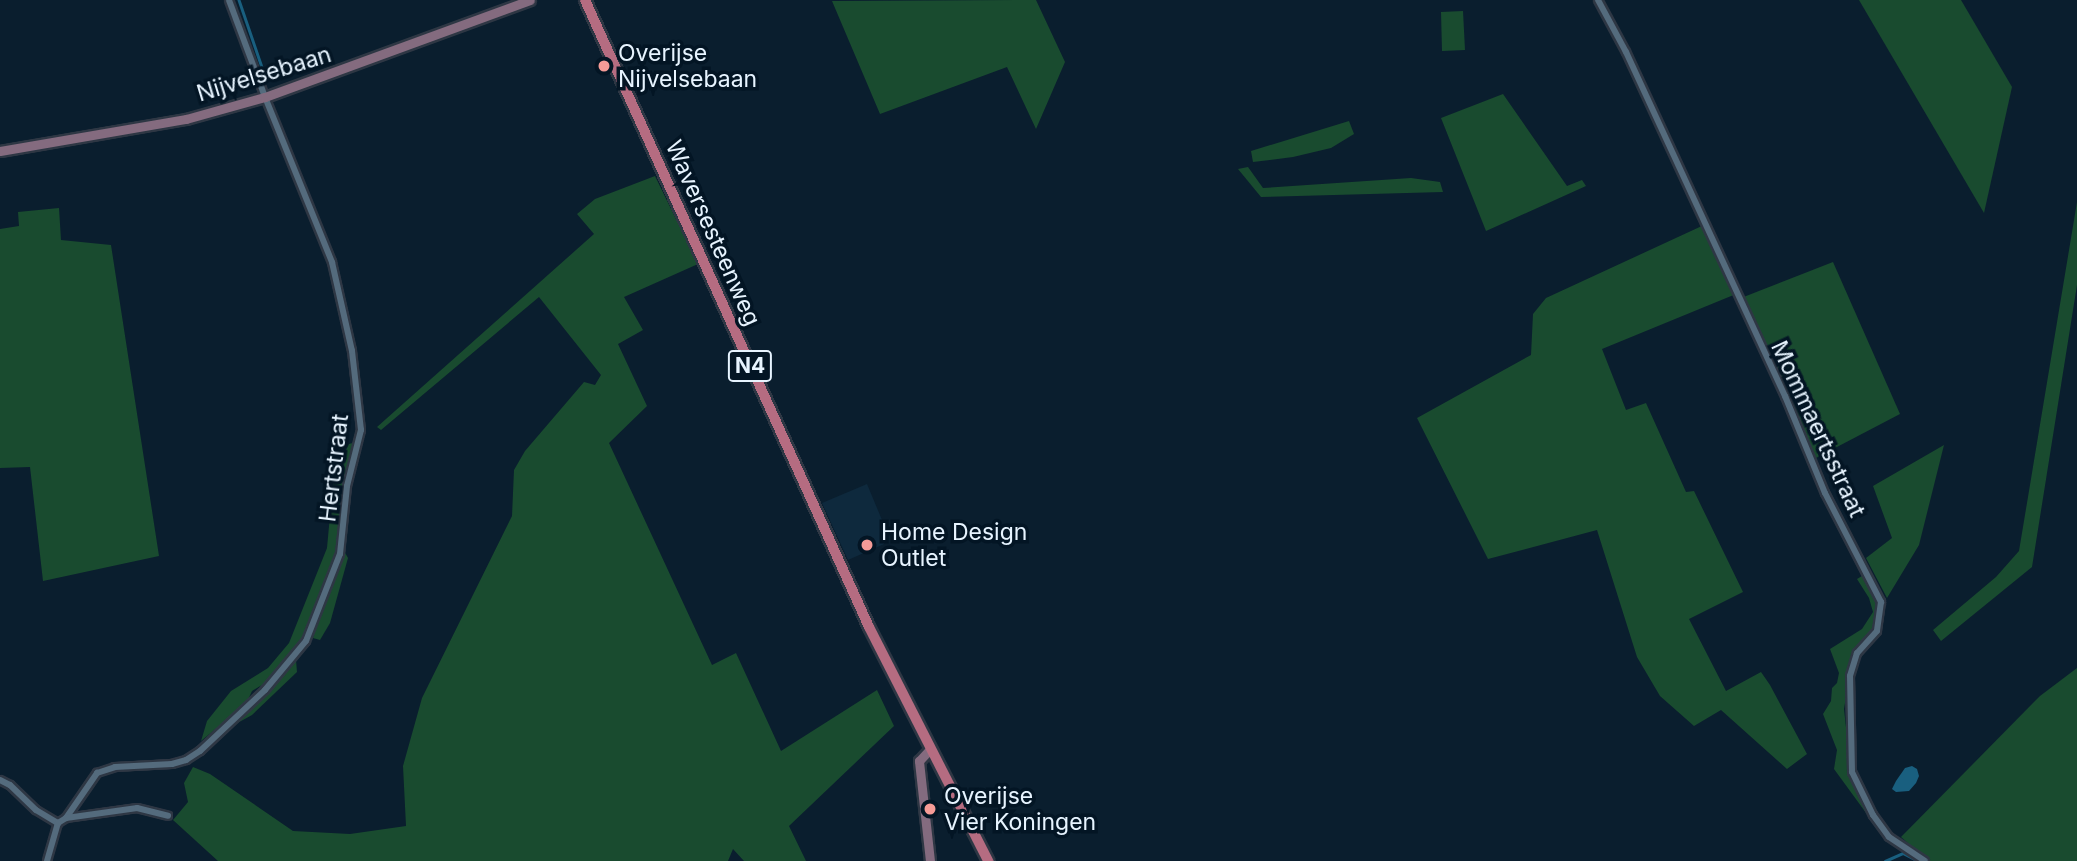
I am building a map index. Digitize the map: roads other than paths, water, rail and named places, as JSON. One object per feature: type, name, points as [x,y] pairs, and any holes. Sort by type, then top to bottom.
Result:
[{"type":"main road","name":"Nijvelsebaan","points":[[0,151],[186,119],[265,97],[530,0]]},
{"type":"main road","name":"Waversesteenweg","points":[[585,0],[864,618],[988,861]]},
{"type":"main road","points":[[930,749],[919,761],[930,861]]},
{"type":"street","name":"Hertstraat","points":[[66,818],[97,773],[115,767],[172,764],[186,760],[200,751],[265,690],[306,641],[340,554],[346,486],[361,430],[352,351],[332,262],[229,0]]},
{"type":"street","name":"Mommaertsstraat","points":[[1598,0],[1626,52],[1785,396],[1825,493],[1881,602],[1877,631],[1857,653],[1850,676],[1852,772],[1873,815],[1889,836],[1925,861]]},
{"type":"street","points":[[0,780],[10,785],[36,810],[58,823]]},
{"type":"street","points":[[47,861],[58,823],[66,818],[137,808],[169,816]]},
{"type":"waterway","points":[[239,0],[265,76]]},
{"type":"waterway","points":[[0,776],[13,782],[24,795]]},
{"type":"waterway","points":[[1885,861],[1903,853],[1919,861]]},
{"type":"place","name":"Overijse Nijvelsebaan","points":[[604,66]]},
{"type":"place","name":"Home Design Outlet","points":[[867,545]]},
{"type":"place","name":"Overijse Vier Koningen","points":[[930,809]]}]
